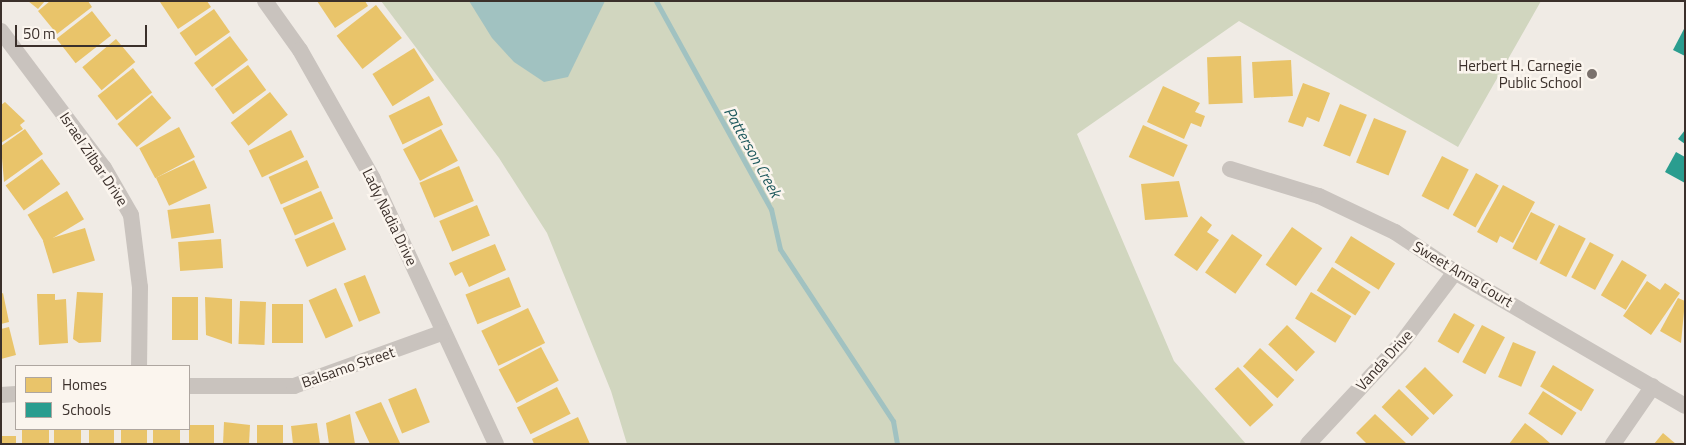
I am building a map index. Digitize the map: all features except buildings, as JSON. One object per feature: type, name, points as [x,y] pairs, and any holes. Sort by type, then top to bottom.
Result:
[{"type":"street","name":"Lady Nadia Drive","points":[[265,1],[300,50],[373,179],[496,444]]},
{"type":"street","name":"Israel Zilbar Drive","points":[[1,31],[104,168],[131,215],[140,287],[139,365]]},
{"type":"street","name":"Sweet Anna Court","points":[[1230,169],[1319,196],[1395,232],[1455,272],[1685,406]]},
{"type":"street","name":"Vanda Drive","points":[[1308,444],[1400,345],[1455,272]]},
{"type":"street","name":"Balsamo Street","points":[[190,386],[294,386],[444,332]]},
{"type":"street","points":[[1612,444],[1653,386]]},
{"type":"street","points":[[1,395],[15,394]]},
{"type":"green space","points":[[381,1],[1541,1],[1458,147],[1239,21],[1077,134],[1174,361],[1246,444],[627,444],[611,391],[547,233],[499,158]]},
{"type":"water","points":[[469,1],[605,1],[568,77],[544,82],[514,62],[492,38]]},
{"type":"waterway","name":"Patterson Creek","points":[[656,1],[771,209],[780,249],[893,421],[897,444]]},
{"type":"place","name":"Herbert H. Carnegie Public School","points":[[1592,74]]}]
